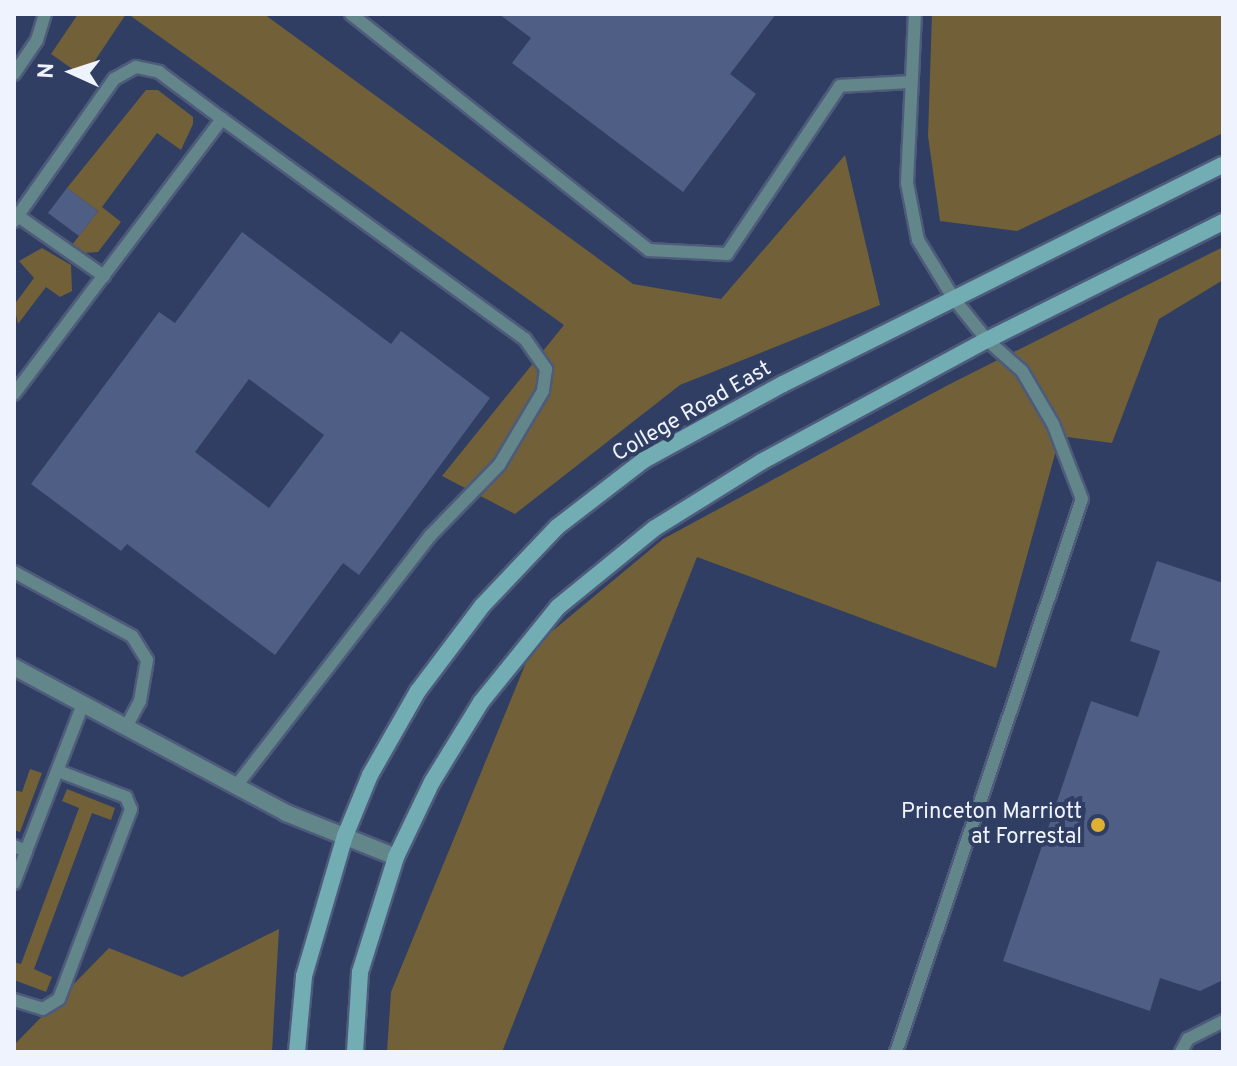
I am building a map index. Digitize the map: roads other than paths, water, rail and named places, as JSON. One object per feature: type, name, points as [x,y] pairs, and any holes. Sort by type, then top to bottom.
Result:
[{"type":"street","name":"College Road East","points":[[297,1052],[304,976],[345,836],[370,775],[418,691],[482,606],[557,527],[644,460],[954,299],[1223,165]]},
{"type":"street","points":[[355,1052],[360,972],[396,857],[432,782],[481,702],[558,607],[655,528],[761,462],[987,340],[1223,222]]},
{"type":"street","points":[[14,667],[236,786],[396,857]]},
{"type":"lane","points":[[14,74],[37,40],[45,14]]},
{"type":"lane","points":[[351,14],[649,250],[727,254],[840,86],[909,82]]},
{"type":"lane","points":[[896,1052],[1082,499],[1053,424],[1030,384],[987,340],[954,299],[918,240],[907,183],[909,82],[915,14]]},
{"type":"lane","points":[[104,276],[16,218],[114,79],[136,67],[159,72],[525,339],[546,369],[543,391],[499,465],[430,536],[236,786]]},
{"type":"lane","points":[[14,394],[222,119]]},
{"type":"lane","points":[[14,572],[132,636],[147,660],[140,701],[126,727]]},
{"type":"lane","points":[[14,883],[20,849],[58,771],[83,704]]},
{"type":"lane","points":[[14,1000],[43,1009],[59,999],[131,809],[126,797],[58,771]]},
{"type":"lane","points":[[1181,1052],[1188,1039],[1223,1021]]},
{"type":"place","name":"Princeton Marriott at Forrestal","points":[[1098,825]]}]
